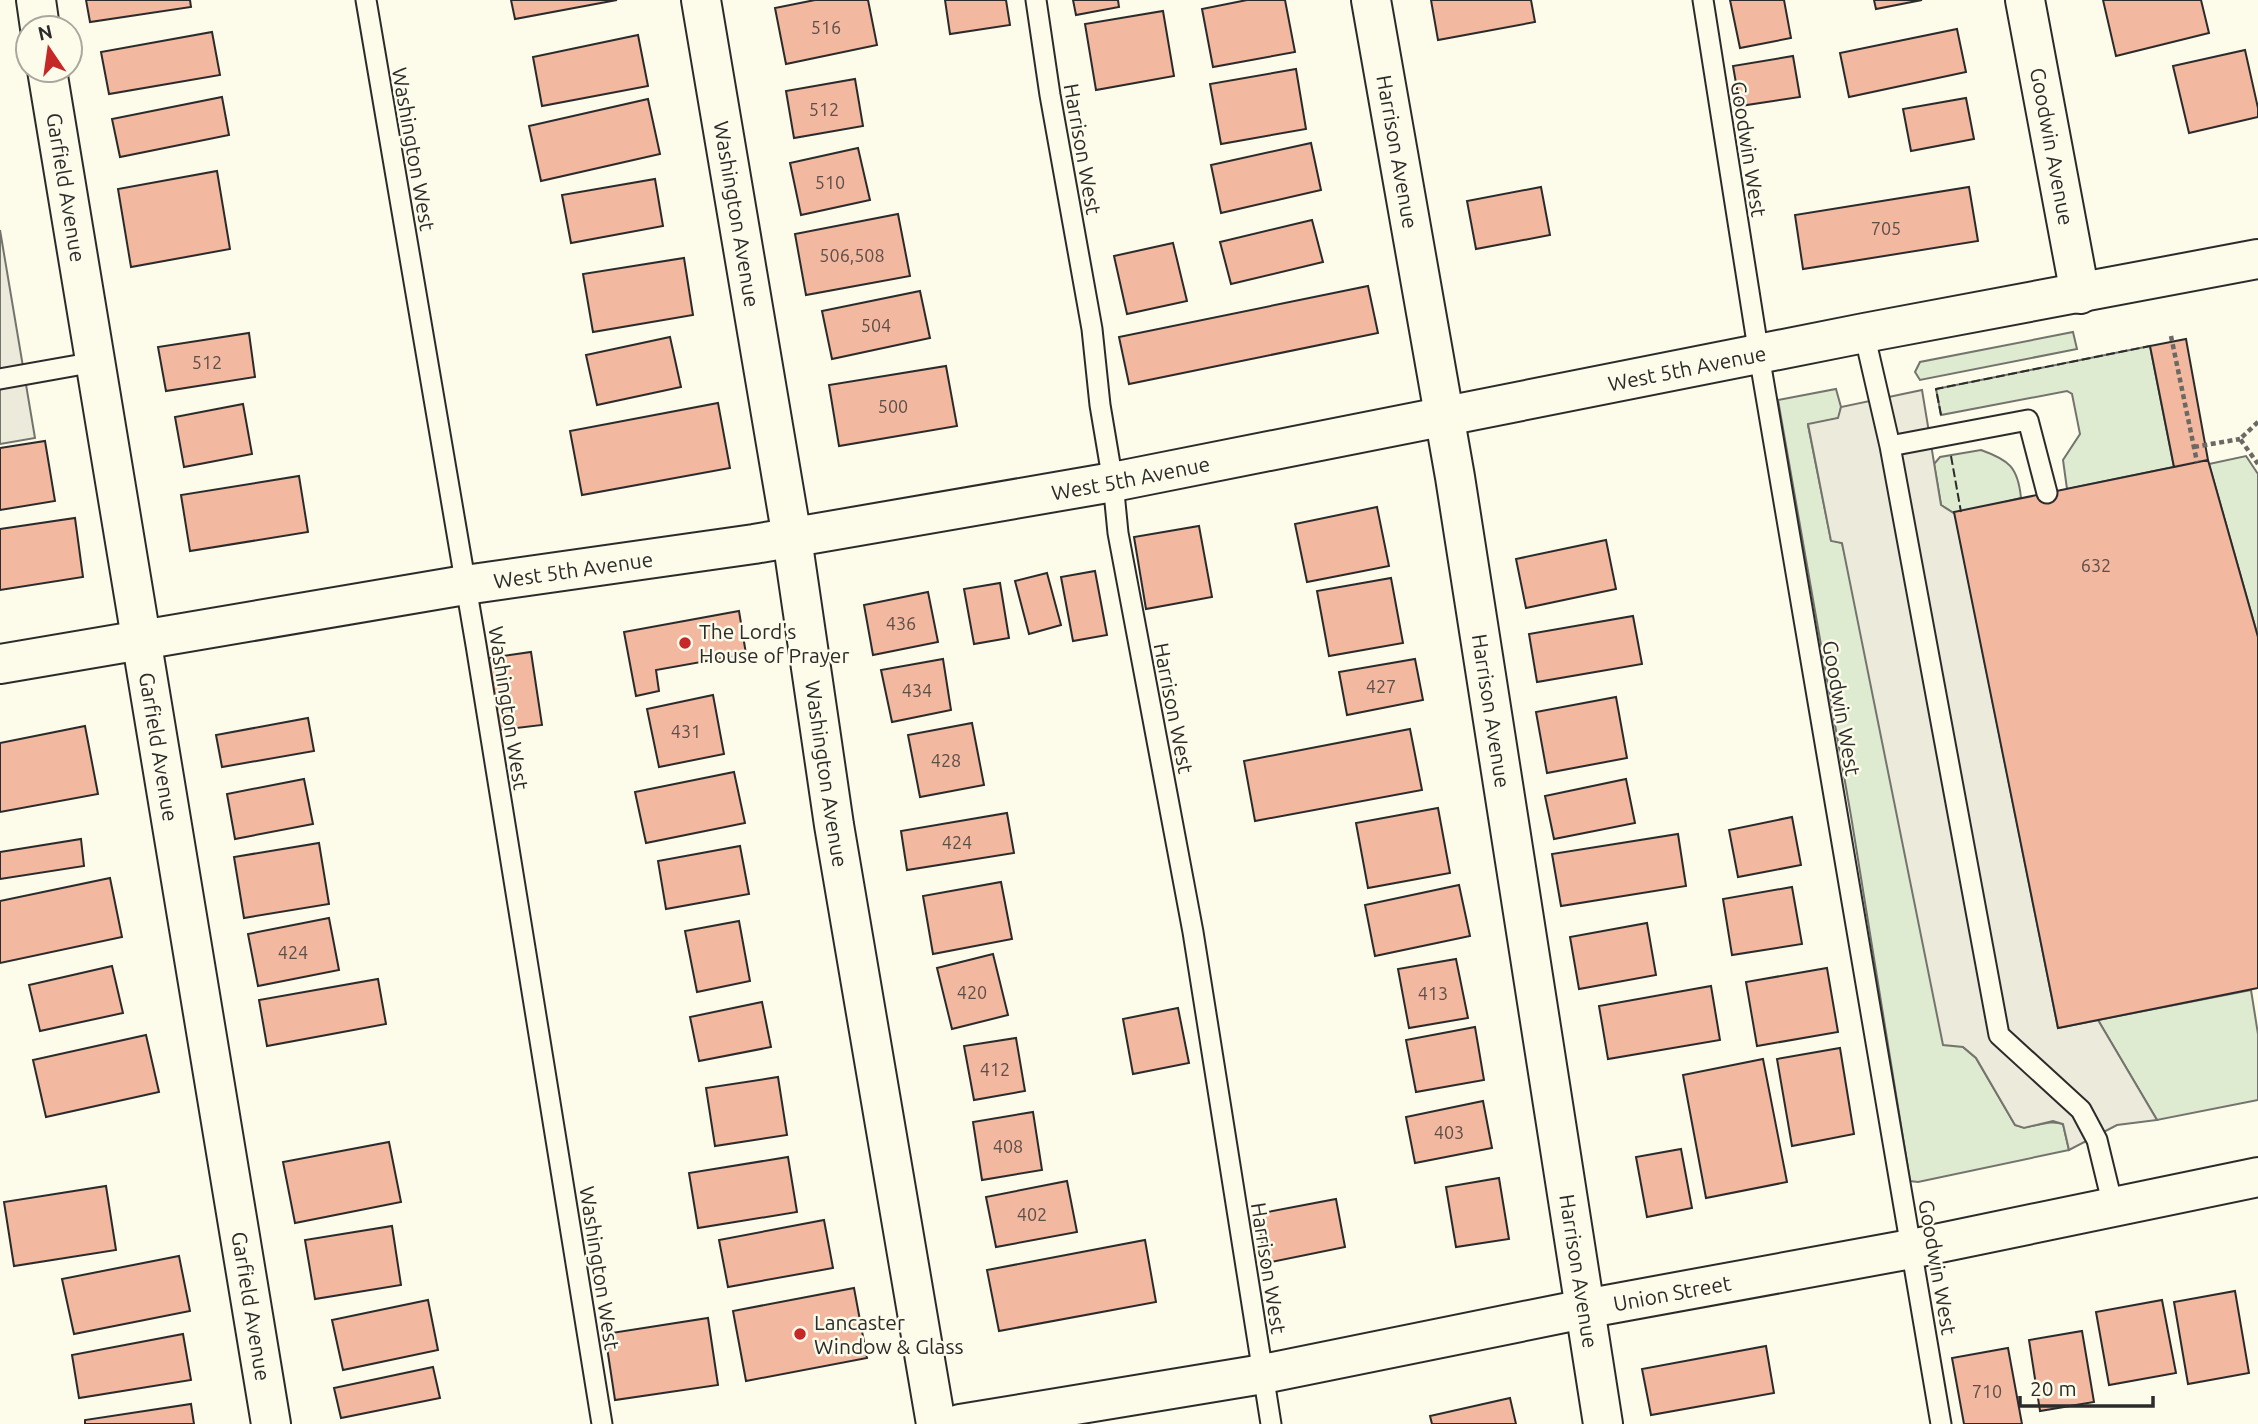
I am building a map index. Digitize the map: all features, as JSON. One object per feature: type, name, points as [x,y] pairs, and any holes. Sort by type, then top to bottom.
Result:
[{"type":"street","name":"Washington Avenue","points":[[701,0],[792,538],[834,825],[936,1424]]},
{"type":"street","name":"Harrison Avenue","points":[[1371,0],[1444,417],[1603,1424]]},
{"type":"street","name":"Goodwin Avenue","points":[[2025,0],[2080,294]]},
{"type":"street","name":"Garfield Avenue","points":[[49,84],[271,1424]]},
{"type":"street","name":"West 5th Avenue","points":[[0,664],[465,584],[792,538],[1113,482],[1864,333],[2258,259]]},
{"type":"street","name":"Union Street","points":[[960,1424],[1263,1374],[1584,1309],[1911,1249],[2258,1177]]},
{"type":"lane","name":"Washington West","points":[[366,0],[465,584],[602,1424]]},
{"type":"lane","name":"Harrison West","points":[[1036,0],[1092,328],[1118,533],[1193,932],[1271,1424]]},
{"type":"lane","name":"Goodwin West","points":[[1703,0],[1759,355],[1941,1424]]},
{"type":"lane","points":[[1864,333],[1890,446],[1999,1035],[2081,1110],[2097,1140],[2113,1206]]},
{"type":"lane","points":[[1,375],[95,362]]},
{"type":"lane","points":[[1890,446],[2028,420],[2047,493]]},
{"type":"path","points":[[2171,335],[2197,462]]},
{"type":"path","points":[[2194,447],[2239,439],[2258,422]]},
{"type":"path","points":[[2239,439],[2258,464]]},
{"type":"green space","points":[[2073,332],[2077,349],[1920,380],[1915,372],[1920,362]]},
{"type":"green space","points":[[2150,346],[2174,467],[2067,489],[2063,460],[2080,434],[2072,394],[2067,391],[1941,415],[1936,389]]},
{"type":"green space","points":[[1836,389],[1841,407],[1839,418],[1808,425],[1831,540],[1842,543],[1963,1047],[1976,1058],[2015,1125],[2027,1127],[2051,1122],[2063,1124],[2069,1150],[1918,1182],[1910,1181],[1851,816],[1778,400]]},
{"type":"green space","points":[[1981,450],[1999,457],[2010,466],[2020,487],[2021,498],[1955,514],[1941,505],[1934,464],[1940,457]]},
{"type":"green space","points":[[2246,456],[2258,474],[2258,637],[2209,464]]},
{"type":"green space","points":[[2251,990],[2258,1034],[2258,1100],[2157,1120],[2098,1020]]},
{"type":"shaded area","points":[[0,230],[35,438],[0,444]]},
{"type":"shaded area","points":[[1922,390],[1941,505],[1955,514],[2058,1028],[2098,1020],[2157,1120],[2117,1125],[2069,1150],[2063,1124],[2053,1121],[2024,1128],[2015,1125],[1976,1058],[1963,1047],[1943,1045],[1842,543],[1831,541],[1808,424],[1838,418],[1841,407]]},
{"type":"building","points":[[86,0],[190,0],[191,7],[90,22]]},
{"type":"building","points":[[511,0],[617,0],[515,19]]},
{"type":"building","points":[[815,0],[868,0],[877,45],[786,64],[775,8]]},
{"type":"building","points":[[945,0],[1006,0],[1010,25],[950,34]]},
{"type":"building","points":[[1073,0],[1118,0],[1119,7],[1076,15]]},
{"type":"building","points":[[1247,0],[1285,0],[1295,52],[1213,67],[1202,9]]},
{"type":"building","points":[[1431,0],[1531,0],[1535,22],[1438,40]]},
{"type":"building","points":[[1730,0],[1784,0],[1791,38],[1740,48]]},
{"type":"building","points":[[1874,0],[1922,0],[1876,9]]},
{"type":"building","points":[[2103,0],[2201,0],[2209,33],[2116,56]]},
{"type":"building","points":[[1163,11],[1174,76],[1096,90],[1085,24]]},
{"type":"building","points":[[1957,29],[1966,72],[1849,97],[1840,53]]},
{"type":"building","points":[[212,32],[220,75],[109,94],[101,52]]},
{"type":"building","points":[[638,35],[648,86],[542,106],[533,57]]},
{"type":"building","points":[[2245,50],[2258,117],[2189,133],[2173,66]]},
{"type":"building","points":[[1793,56],[1800,97],[1740,106],[1733,66]]},
{"type":"building","points":[[1296,69],[1306,129],[1221,144],[1210,84]]},
{"type":"building","points":[[855,79],[863,126],[794,138],[786,91]]},
{"type":"building","points":[[222,97],[229,135],[120,157],[112,119]]},
{"type":"building","points":[[1966,98],[1974,139],[1911,151],[1903,109]]},
{"type":"building","points":[[648,99],[660,154],[541,181],[529,126]]},
{"type":"building","points":[[1311,143],[1321,190],[1221,213],[1211,165]]},
{"type":"building","points":[[858,148],[870,200],[801,215],[790,163]]},
{"type":"building","points":[[217,171],[230,249],[131,267],[118,189]]},
{"type":"building","points":[[655,179],[663,226],[571,243],[562,195]]},
{"type":"building","points":[[1541,187],[1550,235],[1476,249],[1467,201]]},
{"type":"building","points":[[1969,187],[1978,241],[1803,269],[1795,215]]},
{"type":"building","points":[[898,214],[910,276],[806,295],[795,234]]},
{"type":"building","points":[[1312,220],[1323,262],[1231,284],[1220,242]]},
{"type":"building","points":[[1173,243],[1187,301],[1127,314],[1114,256]]},
{"type":"building","points":[[684,258],[693,315],[593,332],[583,274]]},
{"type":"building","points":[[1368,286],[1378,333],[1129,384],[1119,337]]},
{"type":"building","points":[[920,291],[930,338],[832,359],[822,311]]},
{"type":"building","points":[[249,333],[255,377],[166,391],[158,347]]},
{"type":"building","points":[[670,337],[681,387],[597,405],[586,355]]},
{"type":"building","points":[[2186,339],[2208,460],[2174,467],[2150,346]]},
{"type":"building","points":[[946,366],[957,426],[839,446],[829,385]]},
{"type":"building","points":[[718,403],[730,468],[582,495],[570,431]]},
{"type":"building","points":[[243,404],[252,454],[184,467],[175,417]]},
{"type":"building","points":[[45,441],[55,501],[0,510],[0,448]]},
{"type":"building","points":[[2208,460],[2258,637],[2258,988],[2058,1028],[1954,512]]},
{"type":"building","points":[[299,476],[308,532],[190,551],[181,495]]},
{"type":"building","points":[[1377,507],[1389,566],[1307,582],[1295,524]]},
{"type":"building","points":[[75,518],[83,577],[0,590],[0,529]]},
{"type":"building","points":[[1199,526],[1212,597],[1146,609],[1134,537]]},
{"type":"building","points":[[1606,540],[1616,589],[1526,608],[1516,559]]},
{"type":"building","points":[[1095,571],[1107,635],[1073,641],[1061,577]]},
{"type":"building","points":[[1047,573],[1061,625],[1029,634],[1015,581]]},
{"type":"building","points":[[1391,578],[1403,643],[1329,656],[1317,591]]},
{"type":"building","points":[[1000,583],[1009,638],[974,644],[964,589]]},
{"type":"building","points":[[928,592],[938,642],[873,655],[864,605]]},
{"type":"building","name":"The Lord's House of Prayer","points":[[739,611],[746,654],[656,670],[659,691],[636,696],[624,632]]},
{"type":"building","points":[[1633,616],[1642,664],[1537,682],[1529,634]]},
{"type":"building","points":[[531,652],[542,725],[499,730],[489,658]]},
{"type":"building","points":[[943,659],[951,710],[892,722],[881,670]]},
{"type":"building","points":[[1415,659],[1423,700],[1347,715],[1339,672]]},
{"type":"building","points":[[713,695],[724,754],[659,767],[647,709]]},
{"type":"building","points":[[1616,697],[1627,758],[1547,773],[1536,712]]},
{"type":"building","points":[[308,718],[314,751],[222,767],[216,735]]},
{"type":"building","points":[[972,723],[984,785],[920,797],[908,735]]},
{"type":"building","points":[[85,726],[98,794],[0,812],[0,743]]},
{"type":"building","points":[[1410,729],[1422,790],[1255,821],[1244,761]]},
{"type":"building","points":[[734,772],[745,823],[646,843],[635,792]]},
{"type":"building","points":[[304,779],[313,824],[235,839],[227,794]]},
{"type":"building","points":[[1626,779],[1635,823],[1554,839],[1545,796]]},
{"type":"building","points":[[1438,808],[1450,873],[1368,888],[1356,823]]},
{"type":"building","points":[[1007,813],[1014,853],[907,870],[901,831]]},
{"type":"building","points":[[1792,817],[1801,865],[1738,877],[1729,830]]},
{"type":"building","points":[[1678,834],[1686,886],[1561,906],[1552,854]]},
{"type":"building","points":[[81,839],[84,866],[0,879],[0,852]]},
{"type":"building","points":[[319,843],[329,904],[244,918],[234,857]]},
{"type":"building","points":[[740,846],[749,894],[666,909],[658,861]]},
{"type":"building","points":[[110,878],[122,937],[0,963],[0,901]]},
{"type":"building","points":[[1001,882],[1012,939],[933,954],[923,896]]},
{"type":"building","points":[[1459,885],[1470,936],[1375,956],[1365,905]]},
{"type":"building","points":[[1792,887],[1802,944],[1732,955],[1723,899]]},
{"type":"building","points":[[329,918],[339,970],[258,986],[248,934]]},
{"type":"building","points":[[739,921],[750,981],[697,992],[685,931]]},
{"type":"building","points":[[1647,923],[1656,975],[1579,989],[1570,937]]},
{"type":"building","points":[[993,954],[1008,1015],[952,1029],[937,968]]},
{"type":"building","points":[[1456,959],[1468,1018],[1409,1028],[1398,969]]},
{"type":"building","points":[[112,966],[123,1013],[40,1031],[29,985]]},
{"type":"building","points":[[1827,968],[1838,1032],[1757,1046],[1746,982]]},
{"type":"building","points":[[378,979],[386,1024],[267,1046],[259,1000]]},
{"type":"building","points":[[1711,986],[1720,1040],[1608,1059],[1599,1006]]},
{"type":"building","points":[[762,1002],[771,1047],[699,1061],[690,1017]]},
{"type":"building","points":[[1178,1008],[1189,1063],[1133,1074],[1123,1019]]},
{"type":"building","points":[[1475,1027],[1484,1080],[1416,1092],[1406,1040]]},
{"type":"building","points":[[146,1035],[159,1092],[46,1117],[33,1060]]},
{"type":"building","points":[[1016,1038],[1025,1091],[974,1100],[964,1046]]},
{"type":"building","points":[[1840,1048],[1854,1134],[1792,1146],[1777,1059]]},
{"type":"building","points":[[1763,1059],[1787,1182],[1706,1198],[1683,1075]]},
{"type":"building","points":[[778,1077],[787,1135],[715,1146],[706,1088]]},
{"type":"building","points":[[1483,1101],[1492,1148],[1415,1163],[1406,1117]]},
{"type":"building","points":[[1033,1112],[1042,1170],[982,1180],[973,1122]]},
{"type":"building","points":[[389,1142],[401,1202],[295,1223],[283,1162]]},
{"type":"building","points":[[1681,1149],[1692,1208],[1647,1217],[1636,1157]]},
{"type":"building","points":[[788,1157],[797,1212],[698,1228],[689,1173]]},
{"type":"building","points":[[1499,1178],[1509,1239],[1456,1247],[1446,1187]]},
{"type":"building","points":[[1067,1181],[1077,1232],[996,1247],[986,1197]]},
{"type":"building","points":[[106,1186],[116,1250],[14,1266],[4,1202]]},
{"type":"building","points":[[1336,1199],[1345,1247],[1266,1263],[1257,1214]]},
{"type":"building","points":[[824,1220],[833,1268],[728,1287],[719,1240]]},
{"type":"building","points":[[392,1226],[401,1285],[315,1299],[305,1240]]},
{"type":"building","points":[[1145,1240],[1156,1302],[999,1331],[987,1270]]},
{"type":"building","points":[[179,1256],[190,1311],[74,1334],[62,1279]]},
{"type":"building","name":"Lancaster Window & Glass","points":[[854,1288],[867,1358],[746,1381],[733,1311]]},
{"type":"building","points":[[2235,1291],[2249,1373],[2188,1384],[2174,1302]]},
{"type":"building","points":[[428,1300],[438,1350],[343,1370],[332,1320]]},
{"type":"building","points":[[2162,1300],[2176,1373],[2109,1385],[2096,1312]]},
{"type":"building","points":[[708,1318],[718,1385],[615,1400],[605,1334]]},
{"type":"building","points":[[2082,1331],[2094,1402],[2040,1411],[2029,1340]]},
{"type":"building","points":[[183,1334],[191,1380],[79,1398],[72,1355]]},
{"type":"building","points":[[1766,1346],[1774,1393],[1651,1415],[1642,1369]]},
{"type":"building","points":[[2008,1348],[2022,1424],[1964,1424],[1952,1358]]},
{"type":"building","points":[[433,1367],[440,1398],[341,1418],[334,1388]]},
{"type":"building","points":[[1510,1398],[1516,1424],[1432,1424],[1430,1416]]},
{"type":"building","points":[[191,1404],[194,1424],[85,1424],[85,1420]]},
{"type":"fence","points":[[1941,415],[1936,389],[2150,346]]},
{"type":"fence","points":[[1951,456],[1961,512]]},
{"type":"place","name":"The Lord's House of Prayer","points":[[685,643]]},
{"type":"place","name":"Lancaster Window & Glass","points":[[800,1334]]}]
